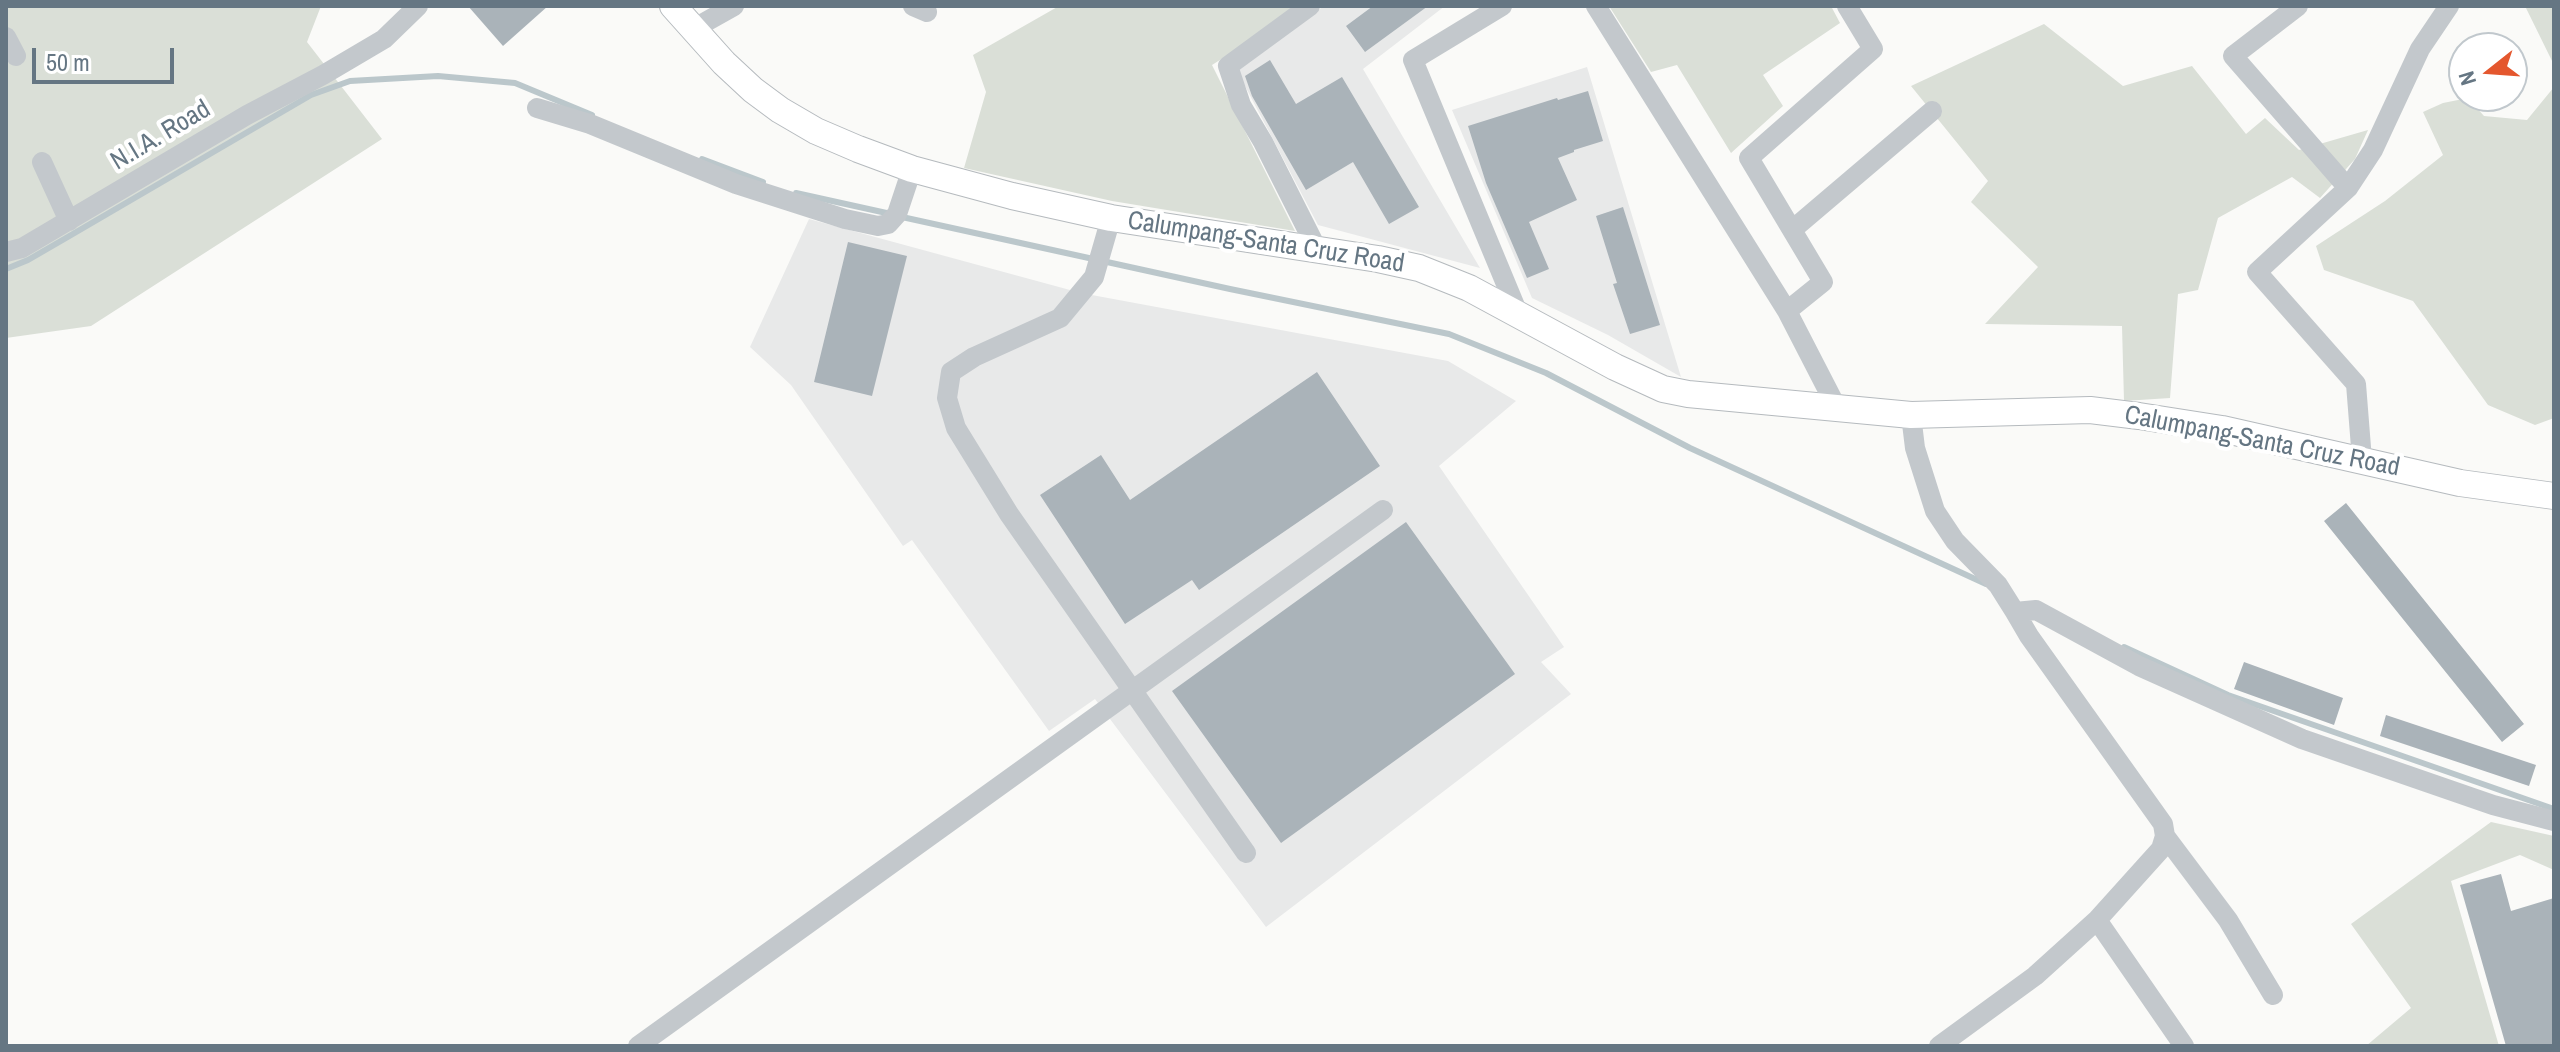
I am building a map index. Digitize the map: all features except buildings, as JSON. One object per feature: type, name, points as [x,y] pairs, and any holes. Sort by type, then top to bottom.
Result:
[{"type":"main road","name":"Calumpang-Santa Cruz Road","points":[[673,6],[743,81],[780,110],[816,131],[912,169],[1111,218],[1419,268],[1469,288],[1615,367],[1663,389],[1911,415],[2090,410],[2222,429],[2460,483],[2554,496]]},
{"type":"street","name":"N.I.A. Road","points":[[6,252],[22,248],[247,115],[384,39],[418,6]]},
{"type":"street","points":[[693,29],[734,6]]},
{"type":"street","points":[[1310,6],[1228,66],[1241,105],[1318,251]]},
{"type":"street","points":[[1502,6],[1413,60],[1518,313]]},
{"type":"street","points":[[1596,6],[1787,311],[1837,408]]},
{"type":"street","points":[[1787,311],[1823,282],[1749,158],[1873,49],[1847,6]]},
{"type":"street","points":[[2298,6],[2233,56],[2348,188]]},
{"type":"street","points":[[2362,460],[2356,384],[2257,272],[2348,188],[2373,150],[2420,49],[2449,6]]},
{"type":"street","points":[[6,37],[16,56]]},
{"type":"street","points":[[537,108],[590,124],[736,184],[845,219],[878,226],[894,218],[912,169]]},
{"type":"street","points":[[1792,230],[1932,111]]},
{"type":"street","points":[[42,162],[69,221]]},
{"type":"street","points":[[1111,218],[1100,260],[1088,286],[1060,318],[974,357],[951,372],[947,398],[956,428],[1009,514],[1246,853]]},
{"type":"street","points":[[1911,415],[1915,448],[1935,511],[1955,541],[1998,585],[2029,636],[2163,824],[2165,836],[2161,849],[2097,920],[2035,976],[1939,1046]]},
{"type":"street","points":[[638,1046],[1383,510]]},
{"type":"street","points":[[2013,609],[2036,610],[2139,666],[2302,739],[2493,805],[2554,821]]},
{"type":"street","points":[[2165,836],[2228,920],[2273,995]]},
{"type":"street","points":[[2097,920],[2184,1046]]},
{"type":"shaded area","points":[[6,6],[321,6],[307,42],[382,139],[91,326],[6,338]]},
{"type":"shaded area","points":[[1059,6],[1305,6],[1212,65],[1295,231],[1112,201],[964,168],[986,92],[973,55]]},
{"type":"shaded area","points":[[1324,6],[1445,6],[1363,69],[1480,268],[1318,225],[1235,67]]},
{"type":"shaded area","points":[[1609,6],[1831,6],[1840,23],[1763,75],[1783,106],[1731,153],[1677,65],[1651,72]]},
{"type":"shaded area","points":[[2525,6],[2554,6],[2554,65]]},
{"type":"shaded area","points":[[2044,24],[2123,86],[2192,66],[2246,134],[2265,118],[2299,150],[2368,130],[2355,159],[2320,198],[2292,177],[2218,218],[2198,290],[2178,294],[2170,398],[2124,401],[2122,326],[1985,324],[2038,267],[1971,202],[1988,181],[1911,86]]},
{"type":"shaded area","points":[[1587,67],[1681,377],[1608,335],[1532,298],[1452,110]]},
{"type":"shaded area","points":[[2554,87],[2554,418],[2535,425],[2488,405],[2413,301],[2324,270],[2316,246],[2385,201],[2443,155],[2423,112],[2448,102],[2448,112],[2480,112],[2484,116],[2527,120]]},
{"type":"shaded area","points":[[809,219],[1081,293],[1448,361],[1516,401],[1439,466],[1564,647],[1541,662],[1571,694],[1266,927],[1095,699],[1049,731],[912,540],[903,546],[791,385],[750,347]]},
{"type":"shaded area","points":[[2491,822],[2554,836],[2554,870],[2520,855],[2451,881],[2499,1046],[2366,1046],[2411,1008],[2351,924]]},
{"type":"waterway","points":[[6,269],[28,260],[311,95],[350,81],[438,76],[515,83],[592,115]]},
{"type":"waterway","points":[[702,159],[763,182]]},
{"type":"waterway","points":[[796,193],[891,214]]},
{"type":"waterway","points":[[902,217],[1449,334],[1546,373],[1690,448],[1986,584]]},
{"type":"waterway","points":[[2124,647],[2228,695],[2554,809]]}]
